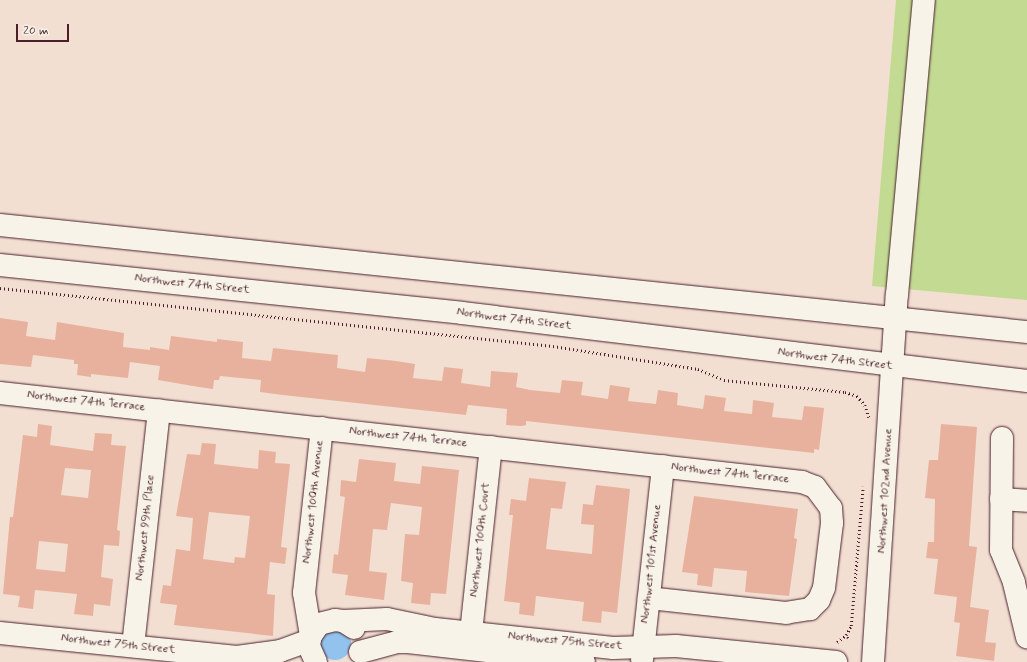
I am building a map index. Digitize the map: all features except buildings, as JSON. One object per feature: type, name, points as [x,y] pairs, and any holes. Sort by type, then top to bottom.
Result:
[{"type":"street","name":"Northwest 102nd Avenue","points":[[873,662],[896,319],[924,0]]},
{"type":"street","points":[[0,225],[1027,332]]},
{"type":"street","name":"Northwest 74th Street","points":[[0,265],[462,313],[1027,381]]},
{"type":"street","name":"Northwest 74th Terrace","points":[[0,393],[802,482],[815,487],[824,496],[831,515],[824,588],[818,600],[810,608],[799,612],[786,613],[648,598]]},
{"type":"street","name":"Northwest 99th Place","points":[[133,646],[159,410]]},
{"type":"street","name":"Northwest 100th Avenue","points":[[316,662],[310,654],[310,638],[304,593],[322,428]]},
{"type":"street","points":[[1002,438],[1001,550],[1024,613],[1027,637]]},
{"type":"street","name":"Northwest 100th Court","points":[[471,633],[491,447]]},
{"type":"street","name":"Northwest 101st Avenue","points":[[642,654],[663,466]]},
{"type":"street","points":[[1002,499],[1027,501]]},
{"type":"street","name":"Northwest 100th Avenue","points":[[306,576],[321,605],[339,620],[355,630],[359,636],[365,656]]},
{"type":"street","name":"Northwest 75th Street","points":[[0,633],[133,646],[244,660],[280,651],[310,638],[319,624],[339,620],[387,619],[471,633],[613,648],[642,654],[701,655],[836,662]]},
{"type":"street","name":"Northwest 75th Street","points":[[365,656],[396,642],[408,642],[584,662]]},
{"type":"path","points":[[0,288],[553,346],[698,370],[724,380],[857,395]]},
{"type":"path","points":[[855,391],[865,405],[868,425]]},
{"type":"path","points":[[848,638],[846,635],[851,626],[864,479]]},
{"type":"green space","points":[[896,0],[1027,0],[1027,300],[872,286]]},
{"type":"water","points":[[335,628],[346,633],[351,644],[346,655],[335,660],[324,655],[319,644],[324,633]]}]
